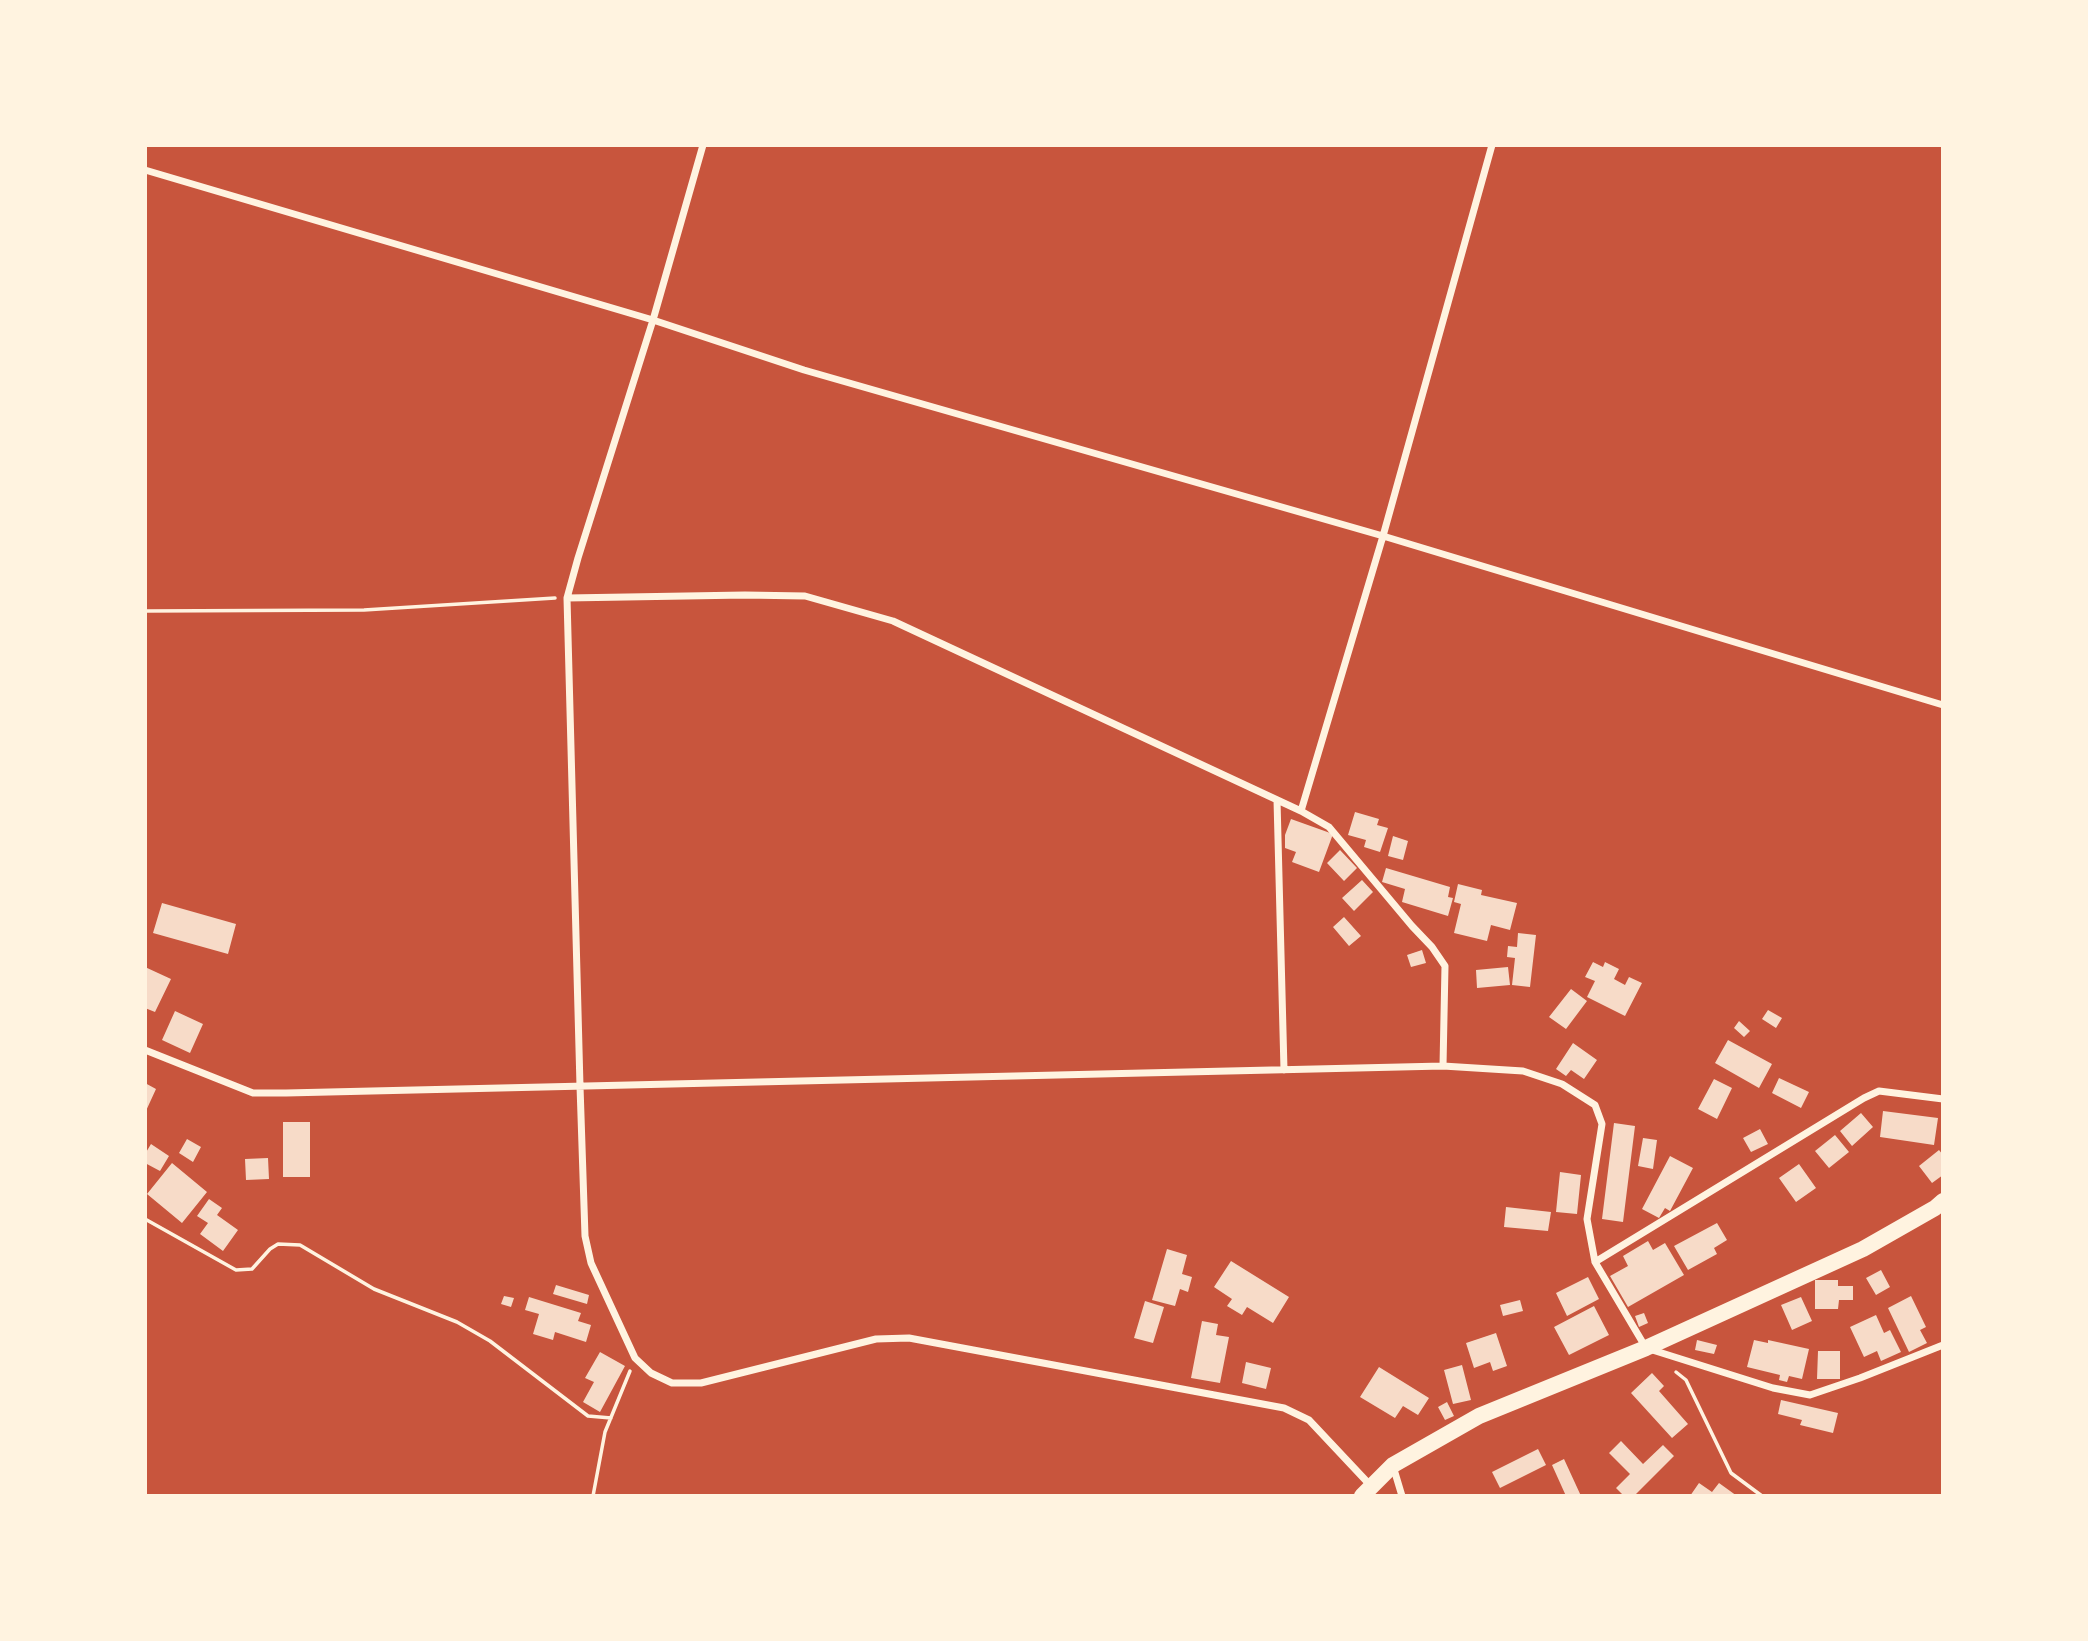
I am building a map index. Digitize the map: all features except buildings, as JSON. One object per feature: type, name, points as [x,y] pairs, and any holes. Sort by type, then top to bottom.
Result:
[{"type":"main road","points":[[1366,1491],[1393,1465],[1479,1416],[1646,1348],[1863,1249],[1943,1201]]},
{"type":"street","points":[[703,145],[653,320],[567,598],[585,1236],[591,1263],[635,1358],[651,1373],[672,1383],[701,1383],[876,1339],[909,1338],[1284,1408],[1309,1420],[1366,1491]]},
{"type":"street","points":[[1301,811],[1383,536],[1492,145]]},
{"type":"street","points":[[145,170],[653,320],[804,370],[1383,536],[1943,705]]},
{"type":"street","points":[[567,598],[805,596],[893,621],[1301,811],[1329,827],[1432,947],[1445,966],[1443,1066]]},
{"type":"street","points":[[1277,800],[1284,1070]]},
{"type":"street","points":[[145,1050],[253,1093],[1443,1066],[1523,1071],[1562,1084],[1595,1105],[1602,1124],[1587,1219],[1595,1262],[1646,1348],[1773,1388],[1810,1395],[1943,1345]]},
{"type":"street","points":[[1595,1262],[1864,1098],[1879,1091],[1943,1099]]},
{"type":"street","points":[[1393,1465],[1402,1496]]},
{"type":"path","points":[[145,611],[364,610],[567,598]]},
{"type":"path","points":[[145,1219],[236,1270],[252,1269],[278,1244],[300,1245],[374,1289],[457,1322],[490,1342],[588,1416],[611,1418]]},
{"type":"path","points":[[1646,1348],[1686,1380],[1731,1473],[1762,1496]]},
{"type":"path","points":[[593,1496],[605,1432],[635,1358]]}]
